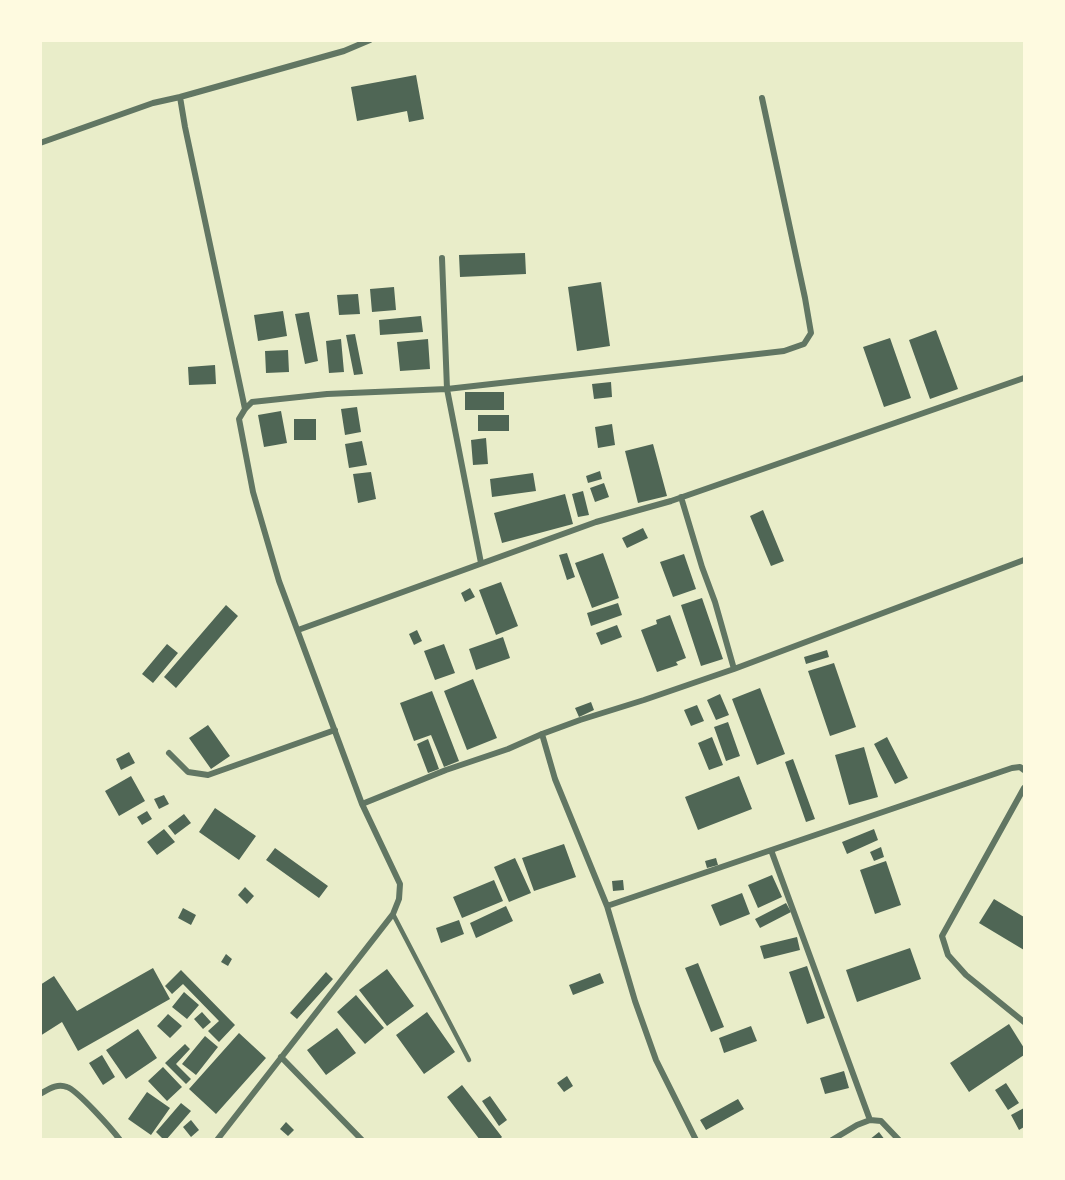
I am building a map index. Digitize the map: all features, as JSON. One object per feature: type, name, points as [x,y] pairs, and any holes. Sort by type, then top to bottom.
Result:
[{"type":"street","points":[[40,143],[153,103],[344,51],[370,40]]},
{"type":"street","points":[[180,97],[245,409]]},
{"type":"street","points":[[217,1140],[393,914],[399,899],[400,884],[362,804],[279,581],[253,492],[239,419],[252,402],[316,395],[447,389],[784,351],[804,344],[811,333],[810,324],[762,98]]},
{"type":"street","points":[[441,258],[447,389],[481,563]]},
{"type":"street","points":[[298,630],[596,522],[681,498],[1024,378]]},
{"type":"street","points":[[681,498],[702,567],[716,602],[734,669]]},
{"type":"street","points":[[362,804],[542,734],[734,669],[1024,560]]},
{"type":"street","points":[[169,753],[188,772],[208,775],[335,730]]},
{"type":"street","points":[[542,734],[555,779],[607,906],[634,1001],[656,1060],[696,1140]]},
{"type":"street","points":[[607,906],[1012,768],[1020,767],[1024,770]]},
{"type":"street","points":[[1024,788],[942,936],[948,955],[966,975],[1024,1022]]},
{"type":"street","points":[[771,850],[870,1120]]},
{"type":"street","points":[[280,1057],[362,1140]]},
{"type":"street","points":[[40,1094],[55,1086],[69,1087],[99,1115],[120,1140]]},
{"type":"street","points":[[832,1140],[870,1120],[881,1121],[899,1140]]},
{"type":"lane","points":[[393,914],[469,1060]]},
{"type":"building","points":[[416,75],[424,119],[409,122],[407,111],[357,121],[351,87]]},
{"type":"building","points":[[525,253],[526,274],[460,277],[459,255]]},
{"type":"building","points":[[601,282],[610,346],[577,351],[568,287]]},
{"type":"building","points":[[394,287],[396,310],[372,312],[370,289]]},
{"type":"building","points":[[358,294],[360,314],[339,315],[337,295]]},
{"type":"building","points":[[283,311],[287,336],[258,341],[254,315]]},
{"type":"building","points":[[309,312],[318,361],[305,364],[295,314]]},
{"type":"building","points":[[421,316],[423,332],[380,335],[379,320]]},
{"type":"building","points":[[936,330],[958,389],[930,399],[909,340]]},
{"type":"building","points":[[355,334],[363,374],[354,375],[346,335]]},
{"type":"building","points":[[890,338],[911,398],[884,407],[863,347]]},
{"type":"building","points":[[341,339],[344,372],[329,373],[326,341]]},
{"type":"building","points":[[428,339],[430,369],[400,371],[397,342]]},
{"type":"building","points":[[288,350],[289,372],[266,373],[265,351]]},
{"type":"building","points":[[215,365],[216,384],[189,385],[188,367]]},
{"type":"building","points":[[611,382],[612,397],[594,399],[592,384]]},
{"type":"building","points":[[465,392],[504,392],[504,410],[465,410]]},
{"type":"building","points":[[357,407],[361,432],[345,435],[341,409]]},
{"type":"building","points":[[281,411],[287,443],[264,447],[258,415]]},
{"type":"building","points":[[478,415],[509,415],[509,431],[478,431]]},
{"type":"building","points":[[294,419],[316,419],[316,440],[294,440]]},
{"type":"building","points":[[612,424],[615,445],[598,448],[595,427]]},
{"type":"building","points":[[486,438],[488,464],[473,465],[471,440]]},
{"type":"building","points":[[362,441],[367,465],[349,468],[345,444]]},
{"type":"building","points":[[653,444],[667,496],[638,503],[625,451]]},
{"type":"building","points":[[600,471],[602,479],[588,483],[586,476]]},
{"type":"building","points":[[371,472],[376,499],[358,503],[353,474]]},
{"type":"building","points":[[533,473],[536,491],[492,497],[490,479]]},
{"type":"building","points":[[604,483],[609,497],[595,502],[590,488]]},
{"type":"building","points":[[583,491],[589,515],[578,517],[572,494]]},
{"type":"building","points":[[565,494],[573,524],[502,543],[494,513]]},
{"type":"building","points":[[763,510],[784,561],[771,566],[750,516]]},
{"type":"building","points":[[643,528],[648,538],[627,548],[622,538]]},
{"type":"building","points":[[567,553],[575,577],[567,580],[559,555]]},
{"type":"building","points":[[603,553],[619,598],[592,608],[575,563]]},
{"type":"building","points":[[684,554],[696,589],[673,597],[660,562]]},
{"type":"building","points":[[501,582],[518,626],[496,635],[479,590]]},
{"type":"building","points":[[470,588],[475,597],[465,602],[461,593]]},
{"type":"building","points":[[702,598],[723,659],[701,666],[681,605]]},
{"type":"building","points":[[618,603],[622,615],[591,626],[587,613]]},
{"type":"building","points":[[226,605],[238,616],[176,688],[164,677]]},
{"type":"building","points":[[670,615],[686,658],[676,662],[678,665],[657,672],[641,630],[657,624],[656,620]]},
{"type":"building","points":[[617,625],[622,637],[601,645],[596,633]]},
{"type":"building","points":[[417,630],[422,641],[414,645],[409,634]]},
{"type":"building","points":[[503,637],[510,658],[476,670],[469,649]]},
{"type":"building","points":[[167,644],[178,653],[153,683],[142,674]]},
{"type":"building","points":[[444,644],[455,673],[435,680],[424,651]]},
{"type":"building","points":[[827,650],[829,657],[806,664],[804,657]]},
{"type":"building","points":[[834,663],[856,727],[830,736],[808,671]]},
{"type":"building","points":[[473,679],[497,738],[467,750],[444,691]]},
{"type":"building","points":[[760,688],[785,754],[757,765],[732,699]]},
{"type":"building","points":[[432,691],[459,761],[444,767],[431,735],[414,741],[400,703]]},
{"type":"building","points":[[720,694],[729,715],[716,720],[707,700]]},
{"type":"building","points":[[591,702],[594,710],[579,717],[575,708]]},
{"type":"building","points":[[697,705],[704,721],[691,726],[684,710]]},
{"type":"building","points":[[728,722],[740,756],[726,761],[714,727]]},
{"type":"building","points":[[208,725],[230,756],[211,769],[189,738]]},
{"type":"building","points":[[712,737],[723,765],[709,770],[698,743]]},
{"type":"building","points":[[887,737],[908,778],[895,784],[874,744]]},
{"type":"building","points":[[428,739],[439,769],[428,773],[417,744]]},
{"type":"building","points":[[864,747],[878,797],[849,805],[835,755]]},
{"type":"building","points":[[129,752],[135,763],[121,770],[116,759]]},
{"type":"building","points":[[793,759],[815,819],[806,822],[785,762]]},
{"type":"building","points":[[131,776],[145,801],[119,816],[105,791]]},
{"type":"building","points":[[739,776],[752,809],[698,830],[685,797]]},
{"type":"building","points":[[164,795],[169,804],[159,809],[154,799]]},
{"type":"building","points":[[215,808],[256,836],[239,860],[199,832]]},
{"type":"building","points":[[147,811],[152,819],[142,825],[137,817]]},
{"type":"building","points":[[184,814],[191,823],[175,835],[168,826]]},
{"type":"building","points":[[164,829],[175,842],[157,855],[147,842]]},
{"type":"building","points":[[874,829],[878,840],[847,854],[842,842]]},
{"type":"building","points":[[564,844],[576,877],[534,891],[522,858]]},
{"type":"building","points":[[881,847],[884,857],[874,861],[870,852]]},
{"type":"building","points":[[275,848],[328,886],[319,898],[266,860]]},
{"type":"building","points":[[515,858],[531,893],[509,902],[494,867]]},
{"type":"building","points":[[716,858],[718,865],[707,868],[705,861]]},
{"type":"building","points":[[886,861],[901,905],[875,914],[860,870]]},
{"type":"building","points":[[772,875],[782,897],[758,908],[748,885]]},
{"type":"building","points":[[494,880],[503,901],[462,918],[453,897]]},
{"type":"building","points":[[623,880],[624,890],[613,891],[612,881]]},
{"type":"building","points":[[245,887],[254,896],[247,904],[238,895]]},
{"type":"building","points":[[742,893],[750,914],[720,926],[711,905]]},
{"type":"building","points":[[994,899],[1024,917],[1024,950],[979,923]]},
{"type":"building","points":[[786,903],[791,912],[760,928],[755,919]]},
{"type":"building","points":[[506,906],[513,921],[476,938],[470,923]]},
{"type":"building","points":[[183,908],[196,915],[191,925],[178,918]]},
{"type":"building","points":[[459,920],[464,934],[441,943],[436,928]]},
{"type":"building","points":[[797,937],[800,950],[764,959],[760,946]]},
{"type":"building","points":[[910,948],[921,979],[857,1002],[846,970]]},
{"type":"building","points":[[226,954],[232,959],[228,966],[221,962]]},
{"type":"building","points":[[698,963],[724,1027],[711,1032],[685,968]]},
{"type":"building","points":[[807,966],[825,1018],[807,1024],[789,972]]},
{"type":"building","points":[[153,968],[170,999],[78,1051],[62,1022],[40,1036],[40,985],[54,976],[77,1011]]},
{"type":"building","points":[[387,969],[414,1006],[387,1026],[359,990]]},
{"type":"building","points":[[181,970],[235,1025],[219,1042],[208,1031],[219,1021],[183,984],[172,994],[165,986]]},
{"type":"building","points":[[326,972],[333,979],[297,1019],[290,1013]]},
{"type":"building","points":[[600,973],[604,983],[573,995],[569,985]]},
{"type":"building","points":[[184,992],[199,1005],[187,1019],[172,1007]]},
{"type":"building","points":[[356,995],[384,1028],[365,1044],[337,1012]]},
{"type":"building","points":[[202,1012],[211,1022],[203,1029],[194,1019]]},
{"type":"building","points":[[427,1012],[455,1052],[424,1074],[396,1035]]},
{"type":"building","points":[[168,1014],[182,1026],[170,1038],[157,1026]]},
{"type":"building","points":[[1009,1024],[1024,1048],[1024,1055],[969,1092],[950,1063]]},
{"type":"building","points":[[751,1026],[757,1041],[724,1053],[719,1038]]},
{"type":"building","points":[[337,1028],[356,1053],[326,1075],[307,1050]]},
{"type":"building","points":[[138,1029],[157,1058],[126,1079],[106,1050]]},
{"type":"building","points":[[239,1033],[266,1058],[216,1114],[189,1089]]},
{"type":"building","points":[[205,1036],[218,1047],[196,1075],[182,1064]]},
{"type":"building","points":[[185,1044],[190,1049],[176,1064],[191,1079],[186,1084],[165,1063]]},
{"type":"building","points":[[102,1055],[115,1077],[103,1085],[89,1063]]},
{"type":"building","points":[[163,1067],[182,1087],[167,1101],[148,1081]]},
{"type":"building","points":[[844,1071],[849,1088],[825,1094],[820,1078]]},
{"type":"building","points":[[567,1076],[573,1086],[564,1092],[557,1083]]},
{"type":"building","points":[[1006,1083],[1019,1103],[1008,1110],[995,1090]]},
{"type":"building","points":[[462,1085],[502,1137],[499,1140],[480,1140],[447,1097]]},
{"type":"building","points":[[147,1092],[170,1108],[151,1135],[128,1119]]},
{"type":"building","points":[[490,1096],[507,1120],[499,1126],[482,1101]]},
{"type":"building","points":[[738,1099],[744,1109],[706,1130],[700,1120]]},
{"type":"building","points":[[181,1103],[191,1111],[164,1140],[156,1132]]},
{"type":"building","points":[[1024,1108],[1024,1127],[1019,1130],[1011,1115]]},
{"type":"building","points":[[191,1120],[199,1130],[191,1137],[183,1127]]},
{"type":"building","points":[[286,1122],[294,1130],[288,1136],[280,1129]]},
{"type":"building","points":[[879,1132],[885,1140],[869,1140]]}]
